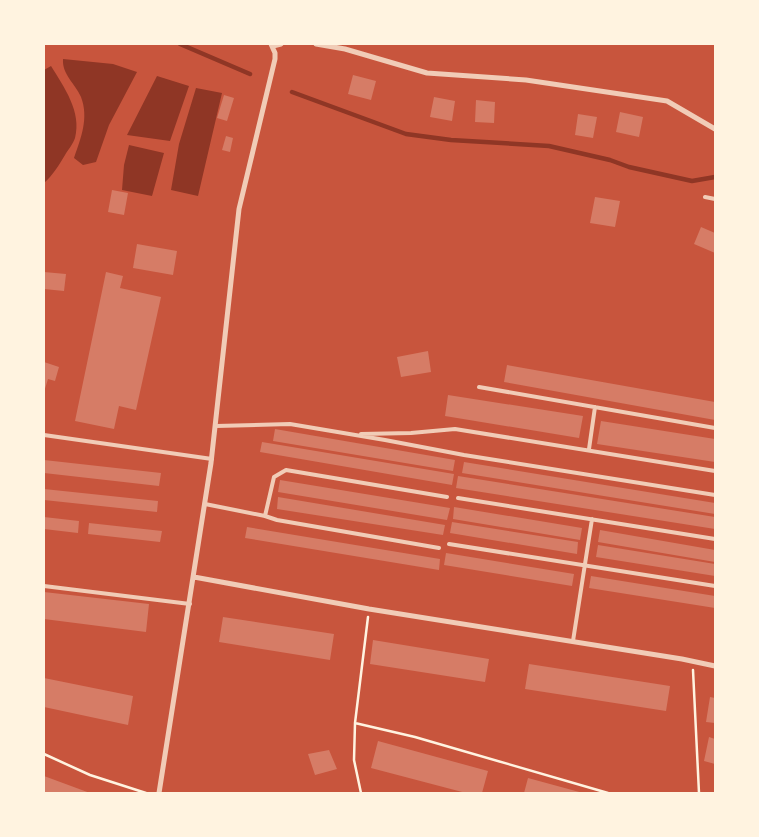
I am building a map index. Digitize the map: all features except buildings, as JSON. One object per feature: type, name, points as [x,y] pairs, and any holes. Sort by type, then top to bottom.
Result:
[{"type":"street","points":[[159,793],[212,459],[239,209],[275,59],[272,45],[281,44]]},
{"type":"street","points":[[316,44],[346,49],[428,73],[526,80],[667,101],[715,129]]},
{"type":"street","points":[[194,577],[715,666]]},
{"type":"lane","points":[[704,197],[715,199]]},
{"type":"lane","points":[[479,387],[715,428]]},
{"type":"lane","points":[[589,450],[595,407]]},
{"type":"lane","points":[[216,426],[290,424],[464,455],[715,495]]},
{"type":"lane","points":[[349,434],[411,433],[455,429],[715,471]]},
{"type":"lane","points":[[44,435],[212,459]]},
{"type":"lane","points":[[265,516],[274,477],[286,470],[447,497]]},
{"type":"lane","points":[[458,498],[715,539]]},
{"type":"lane","points":[[205,504],[276,520],[439,548]]},
{"type":"lane","points":[[573,641],[592,519]]},
{"type":"lane","points":[[449,544],[715,586]]},
{"type":"lane","points":[[44,586],[190,604]]},
{"type":"path","points":[[361,793],[354,760],[355,723],[369,608]]},
{"type":"path","points":[[694,661],[692,680],[699,793]]},
{"type":"path","points":[[355,723],[415,737],[608,793]]},
{"type":"path","points":[[44,754],[90,775],[146,793]]},
{"type":"shaded area","points":[[63,59],[113,64],[137,72],[109,125],[96,162],[83,165],[74,158],[83,128],[84,113],[81,97],[65,70]]},
{"type":"shaded area","points":[[51,66],[74,109],[77,128],[72,145],[56,170],[44,183],[44,70]]},
{"type":"shaded area","points":[[157,76],[189,86],[170,141],[127,135]]},
{"type":"shaded area","points":[[196,88],[222,93],[198,196],[171,190],[179,144]]},
{"type":"shaded area","points":[[129,145],[164,153],[152,196],[122,190],[124,165]]},
{"type":"waterway","points":[[180,44],[250,74]]},
{"type":"waterway","points":[[292,92],[406,134],[451,140],[549,146],[692,181],[715,177]]}]
